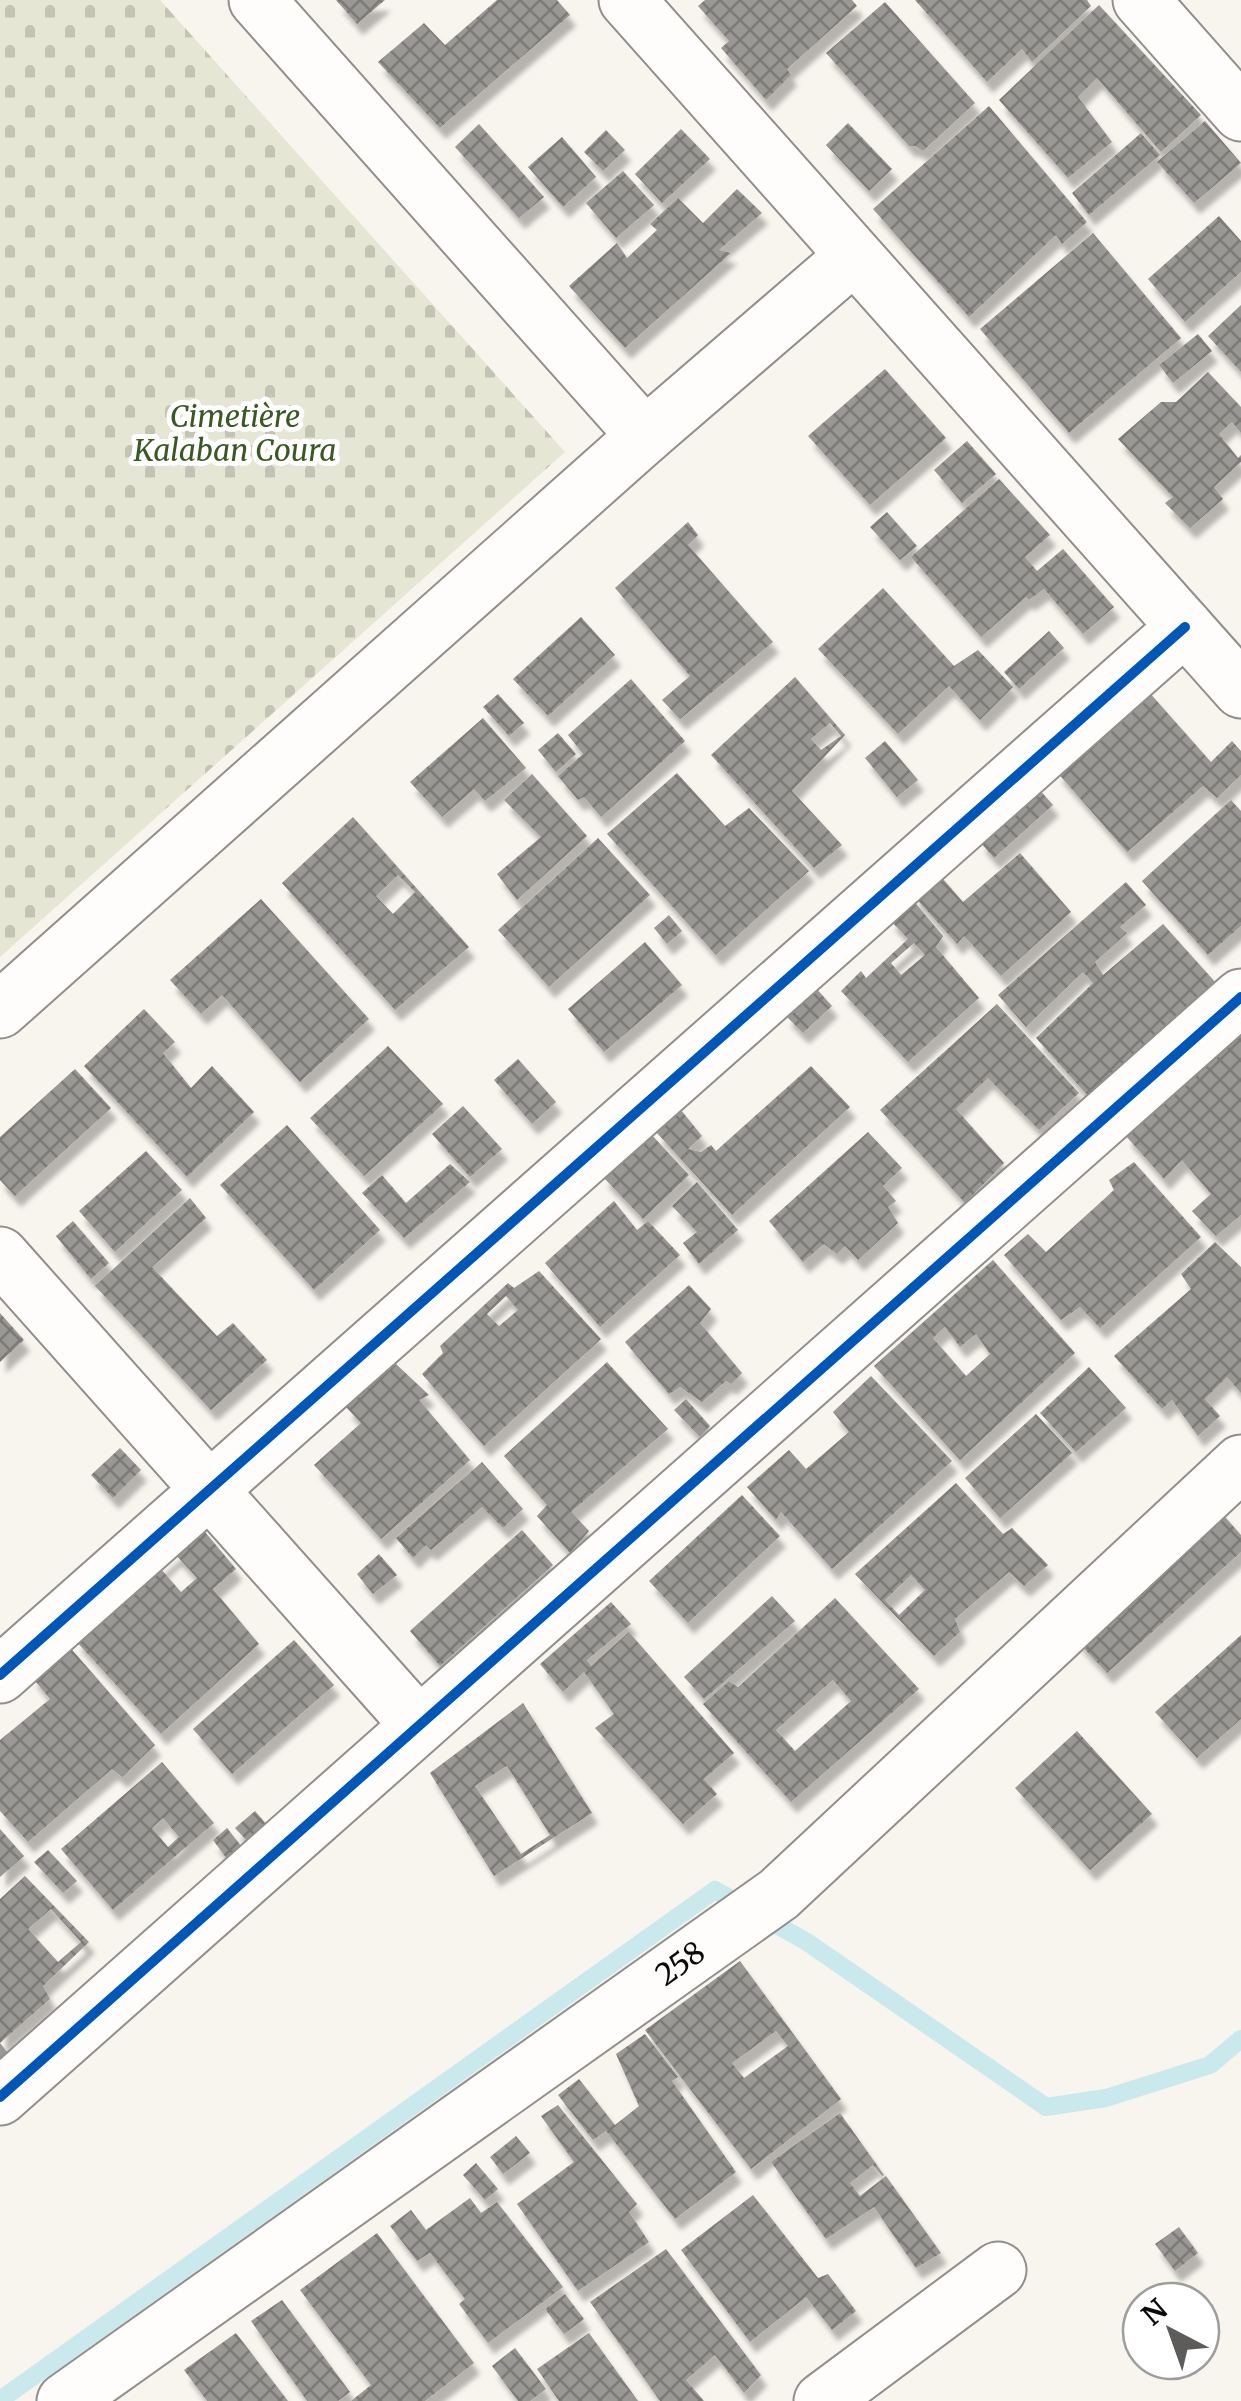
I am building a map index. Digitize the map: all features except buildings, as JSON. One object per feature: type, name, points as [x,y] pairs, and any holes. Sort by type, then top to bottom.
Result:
[{"type":"street","points":[[257,0],[645,436]]},
{"type":"street","points":[[627,0],[1241,690]]},
{"type":"street","points":[[1142,0],[1241,113]]},
{"type":"street","points":[[0,1010],[645,436],[854,256]]},
{"type":"street","points":[[0,1674],[1185,626]]},
{"type":"street","points":[[0,2097],[1241,997]]},
{"type":"street","points":[[0,1255],[418,1724]]},
{"type":"street","name":"258","points":[[66,2401],[779,1894],[1241,1463]]},
{"type":"street","points":[[822,2401],[998,2270]]},
{"type":"green space","name":"Cimetière Kalaban Coura","points":[[0,0],[160,0],[565,452],[0,957]]},
{"type":"waterway","points":[[0,2400],[715,1890],[807,1942],[1046,2107],[1106,2098],[1210,2065],[1241,2039]]},
{"type":"cycle path","points":[[0,1675],[1185,627]]},
{"type":"cycle path","points":[[0,2097],[1241,997]]}]
